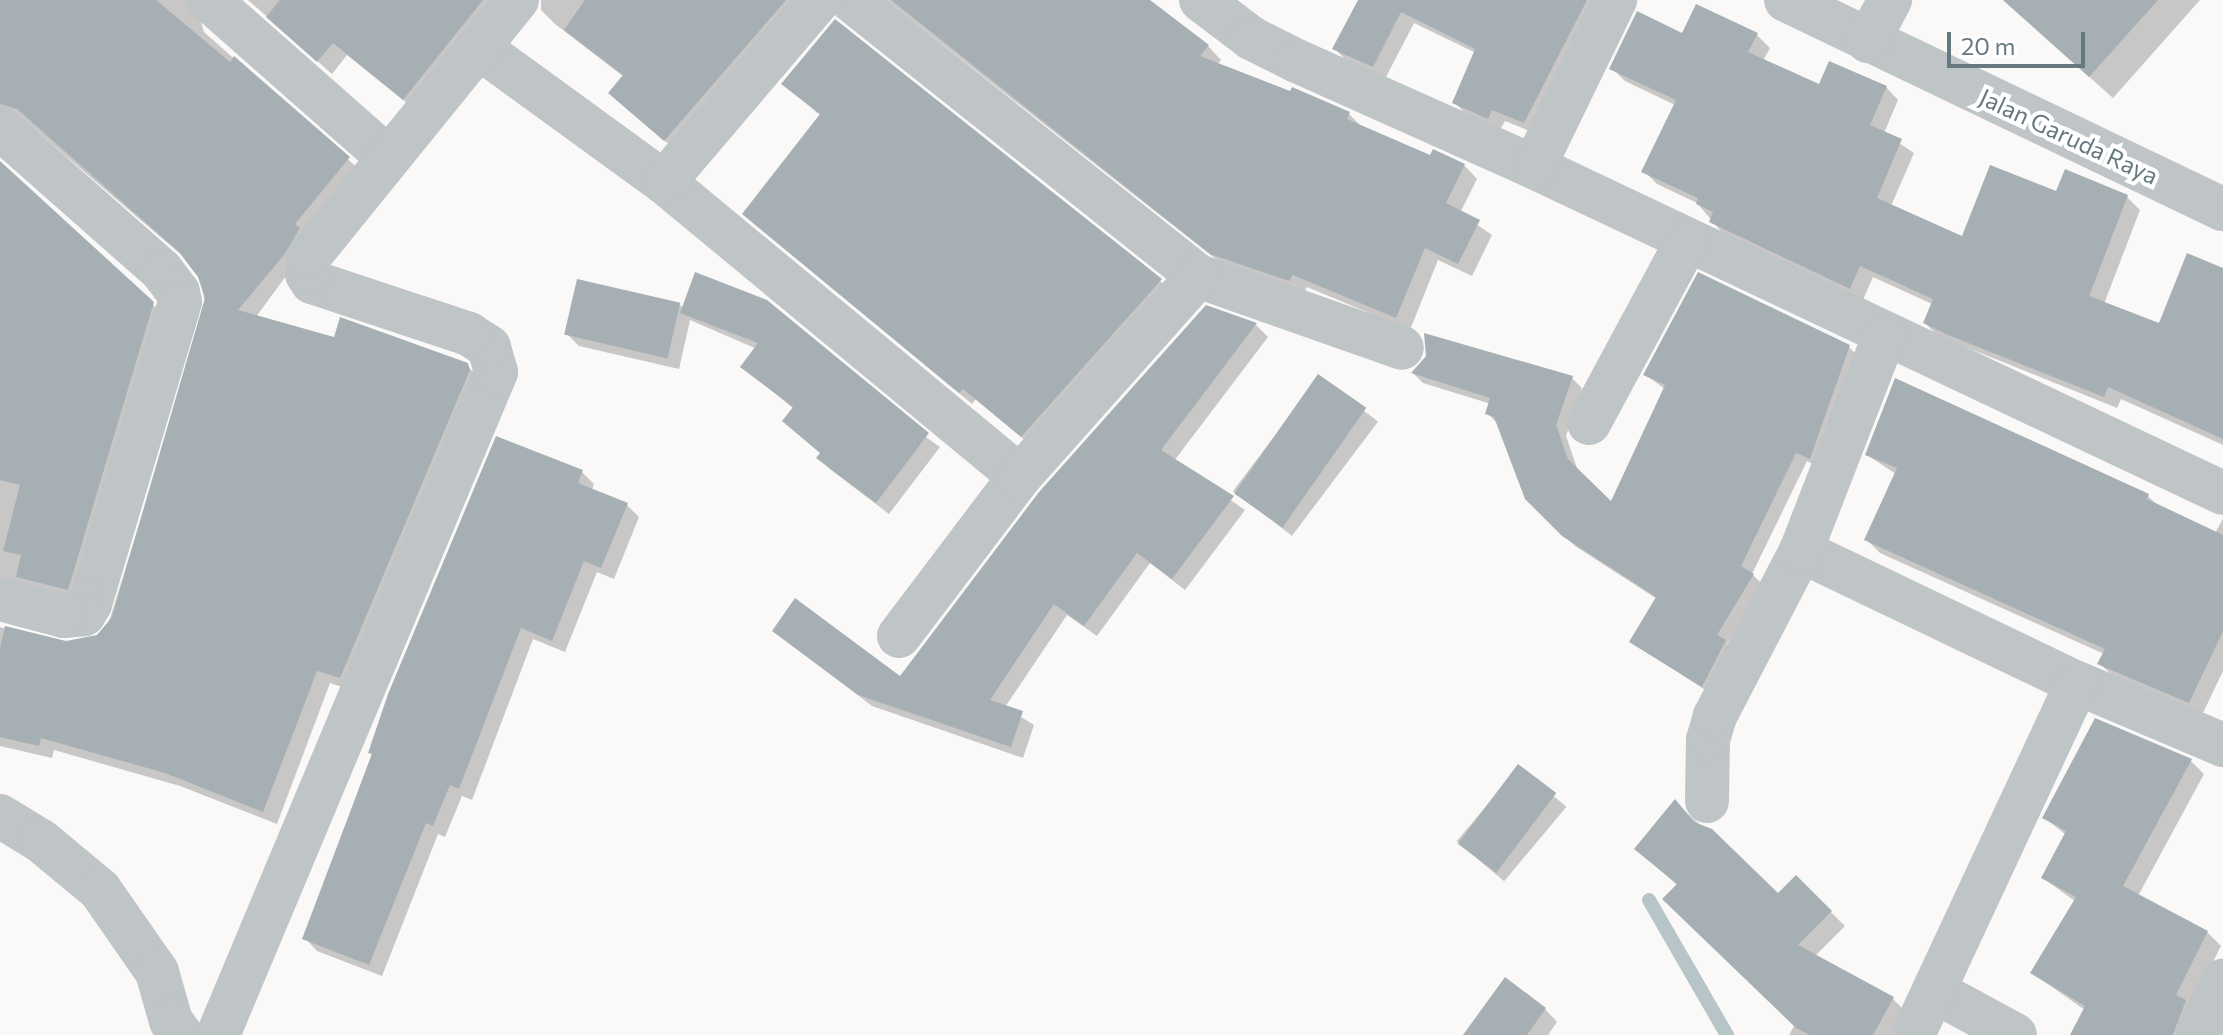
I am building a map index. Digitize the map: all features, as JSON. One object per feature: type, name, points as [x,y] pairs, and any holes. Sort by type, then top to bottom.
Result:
[{"type":"street","points":[[218,1035],[496,372],[489,347],[469,334],[312,282],[307,274],[308,258],[517,0]]},
{"type":"street","points":[[664,182],[819,0]]},
{"type":"street","points":[[851,0],[1198,276],[1402,348]]},
{"type":"street","points":[[1201,0],[1251,38],[1297,61],[1534,167],[1884,337],[2223,493]]},
{"type":"street","points":[[1534,167],[1615,0]]},
{"type":"street","name":"Jalan Garuda Raya","points":[[1786,0],[2223,209]]},
{"type":"street","points":[[1868,41],[1890,0]]},
{"type":"street","points":[[217,3],[388,158]]},
{"type":"street","points":[[478,47],[664,182],[1020,476]]},
{"type":"street","points":[[0,128],[162,271],[178,292],[180,302],[90,604],[84,614],[64,616],[0,599]]},
{"type":"street","points":[[1589,423],[1686,243]]},
{"type":"street","points":[[899,636],[1020,476],[1198,276]]},
{"type":"street","points":[[1707,801],[1708,740],[1715,716],[1801,551],[1884,337]]},
{"type":"street","points":[[1801,551],[2077,683],[2223,745]]},
{"type":"street","points":[[1913,1035],[2077,683]]},
{"type":"street","points":[[0,816],[41,841],[100,890],[157,972],[171,1021],[181,1035]]},
{"type":"street","points":[[2198,1035],[2223,981]]},
{"type":"street","points":[[1934,991],[2015,1035]]},
{"type":"building","points":[[0,0],[156,0],[230,62],[234,56],[350,157],[295,224],[300,228],[284,255],[238,310],[334,337],[340,317],[468,363],[470,370],[340,678],[317,671],[263,812],[165,773],[41,738],[39,746],[0,737],[0,649],[5,626],[66,641],[97,635],[112,617],[205,298],[198,277],[179,252],[17,109],[0,104]]},
{"type":"building","points":[[280,0],[483,0],[403,100],[333,43],[317,62],[266,17]]},
{"type":"building","points":[[585,0],[786,0],[664,141],[608,93],[623,75],[564,30]]},
{"type":"building","points":[[891,0],[1150,0],[1209,45],[1200,56],[1290,91],[1292,87],[1350,112],[1347,119],[1430,155],[1433,149],[1465,164],[1446,203],[1480,220],[1458,264],[1425,248],[1396,318],[1293,275],[1289,281],[1210,254]]},
{"type":"building","points":[[1358,0],[1587,0],[1524,123],[1492,110],[1488,119],[1452,103],[1475,49],[1401,12],[1373,67],[1332,49]]},
{"type":"building","points":[[2003,0],[2158,0],[2089,77]]},
{"type":"building","points":[[1696,4],[1758,33],[1748,52],[1819,84],[1829,61],[1887,86],[1870,125],[1902,139],[1877,198],[1962,236],[1990,165],[2056,191],[2065,169],[2128,195],[2089,296],[2159,323],[2187,253],[2223,268],[2223,439],[2108,387],[2104,397],[1948,335],[1923,323],[1933,299],[1860,266],[1850,289],[1709,222],[1713,212],[1696,204],[1698,198],[1641,172],[1676,100],[1609,69],[1637,11],[1682,33]]},
{"type":"building","points":[[835,19],[1162,279],[1021,437],[963,389],[959,393],[742,214],[820,114],[781,84]]},
{"type":"building","points":[[0,161],[154,302],[68,590],[16,577],[21,555],[3,551],[20,485],[0,480]]},
{"type":"building","points":[[695,272],[767,300],[929,433],[876,503],[816,458],[820,453],[782,421],[793,407],[740,367],[758,343],[680,313]]},
{"type":"building","points":[[1698,272],[1850,345],[1810,459],[1796,453],[1741,566],[1754,574],[1717,635],[1726,640],[1702,687],[1629,642],[1656,597],[1562,536],[1525,499],[1494,417],[1485,414],[1490,398],[1411,373],[1426,356],[1424,333],[1573,376],[1556,425],[1568,459],[1611,501],[1665,385],[1643,375]]},
{"type":"building","points":[[577,279],[680,303],[667,358],[564,335]]},
{"type":"building","points":[[1206,305],[1257,323],[1161,450],[1234,496],[1172,579],[1137,553],[1084,626],[1054,604],[990,700],[1023,711],[1011,747],[858,695],[772,631],[795,598],[900,676],[1039,492]]},
{"type":"building","points":[[1318,374],[1366,408],[1283,527],[1234,494]]},
{"type":"building","points":[[1895,378],[2149,494],[2147,499],[2223,535],[2223,631],[2189,703],[2097,664],[2105,649],[1864,540],[1897,468],[1865,455]]},
{"type":"building","points":[[496,436],[583,470],[578,483],[628,503],[601,568],[584,561],[552,641],[521,628],[459,789],[450,785],[433,826],[426,823],[369,965],[302,939],[372,754],[368,753],[388,694]]},
{"type":"building","points":[[2095,718],[2192,759],[2123,886],[2208,931],[2176,995],[2186,1000],[2173,1035],[2070,1035],[2085,1006],[2030,973],[2076,897],[2041,878],[2066,831],[2042,818]]},
{"type":"building","points":[[1518,764],[1556,793],[1496,873],[1458,844]]},
{"type":"building","points":[[1675,799],[1694,822],[1712,829],[1778,893],[1796,875],[1832,911],[1798,945],[1894,997],[1873,1035],[1810,1035],[1796,1028],[1662,899],[1677,884],[1634,849]]},
{"type":"building","points":[[1505,977],[1546,1008],[1527,1035],[1463,1035]]},
{"type":"waterway","points":[[1649,900],[1727,1035]]}]
